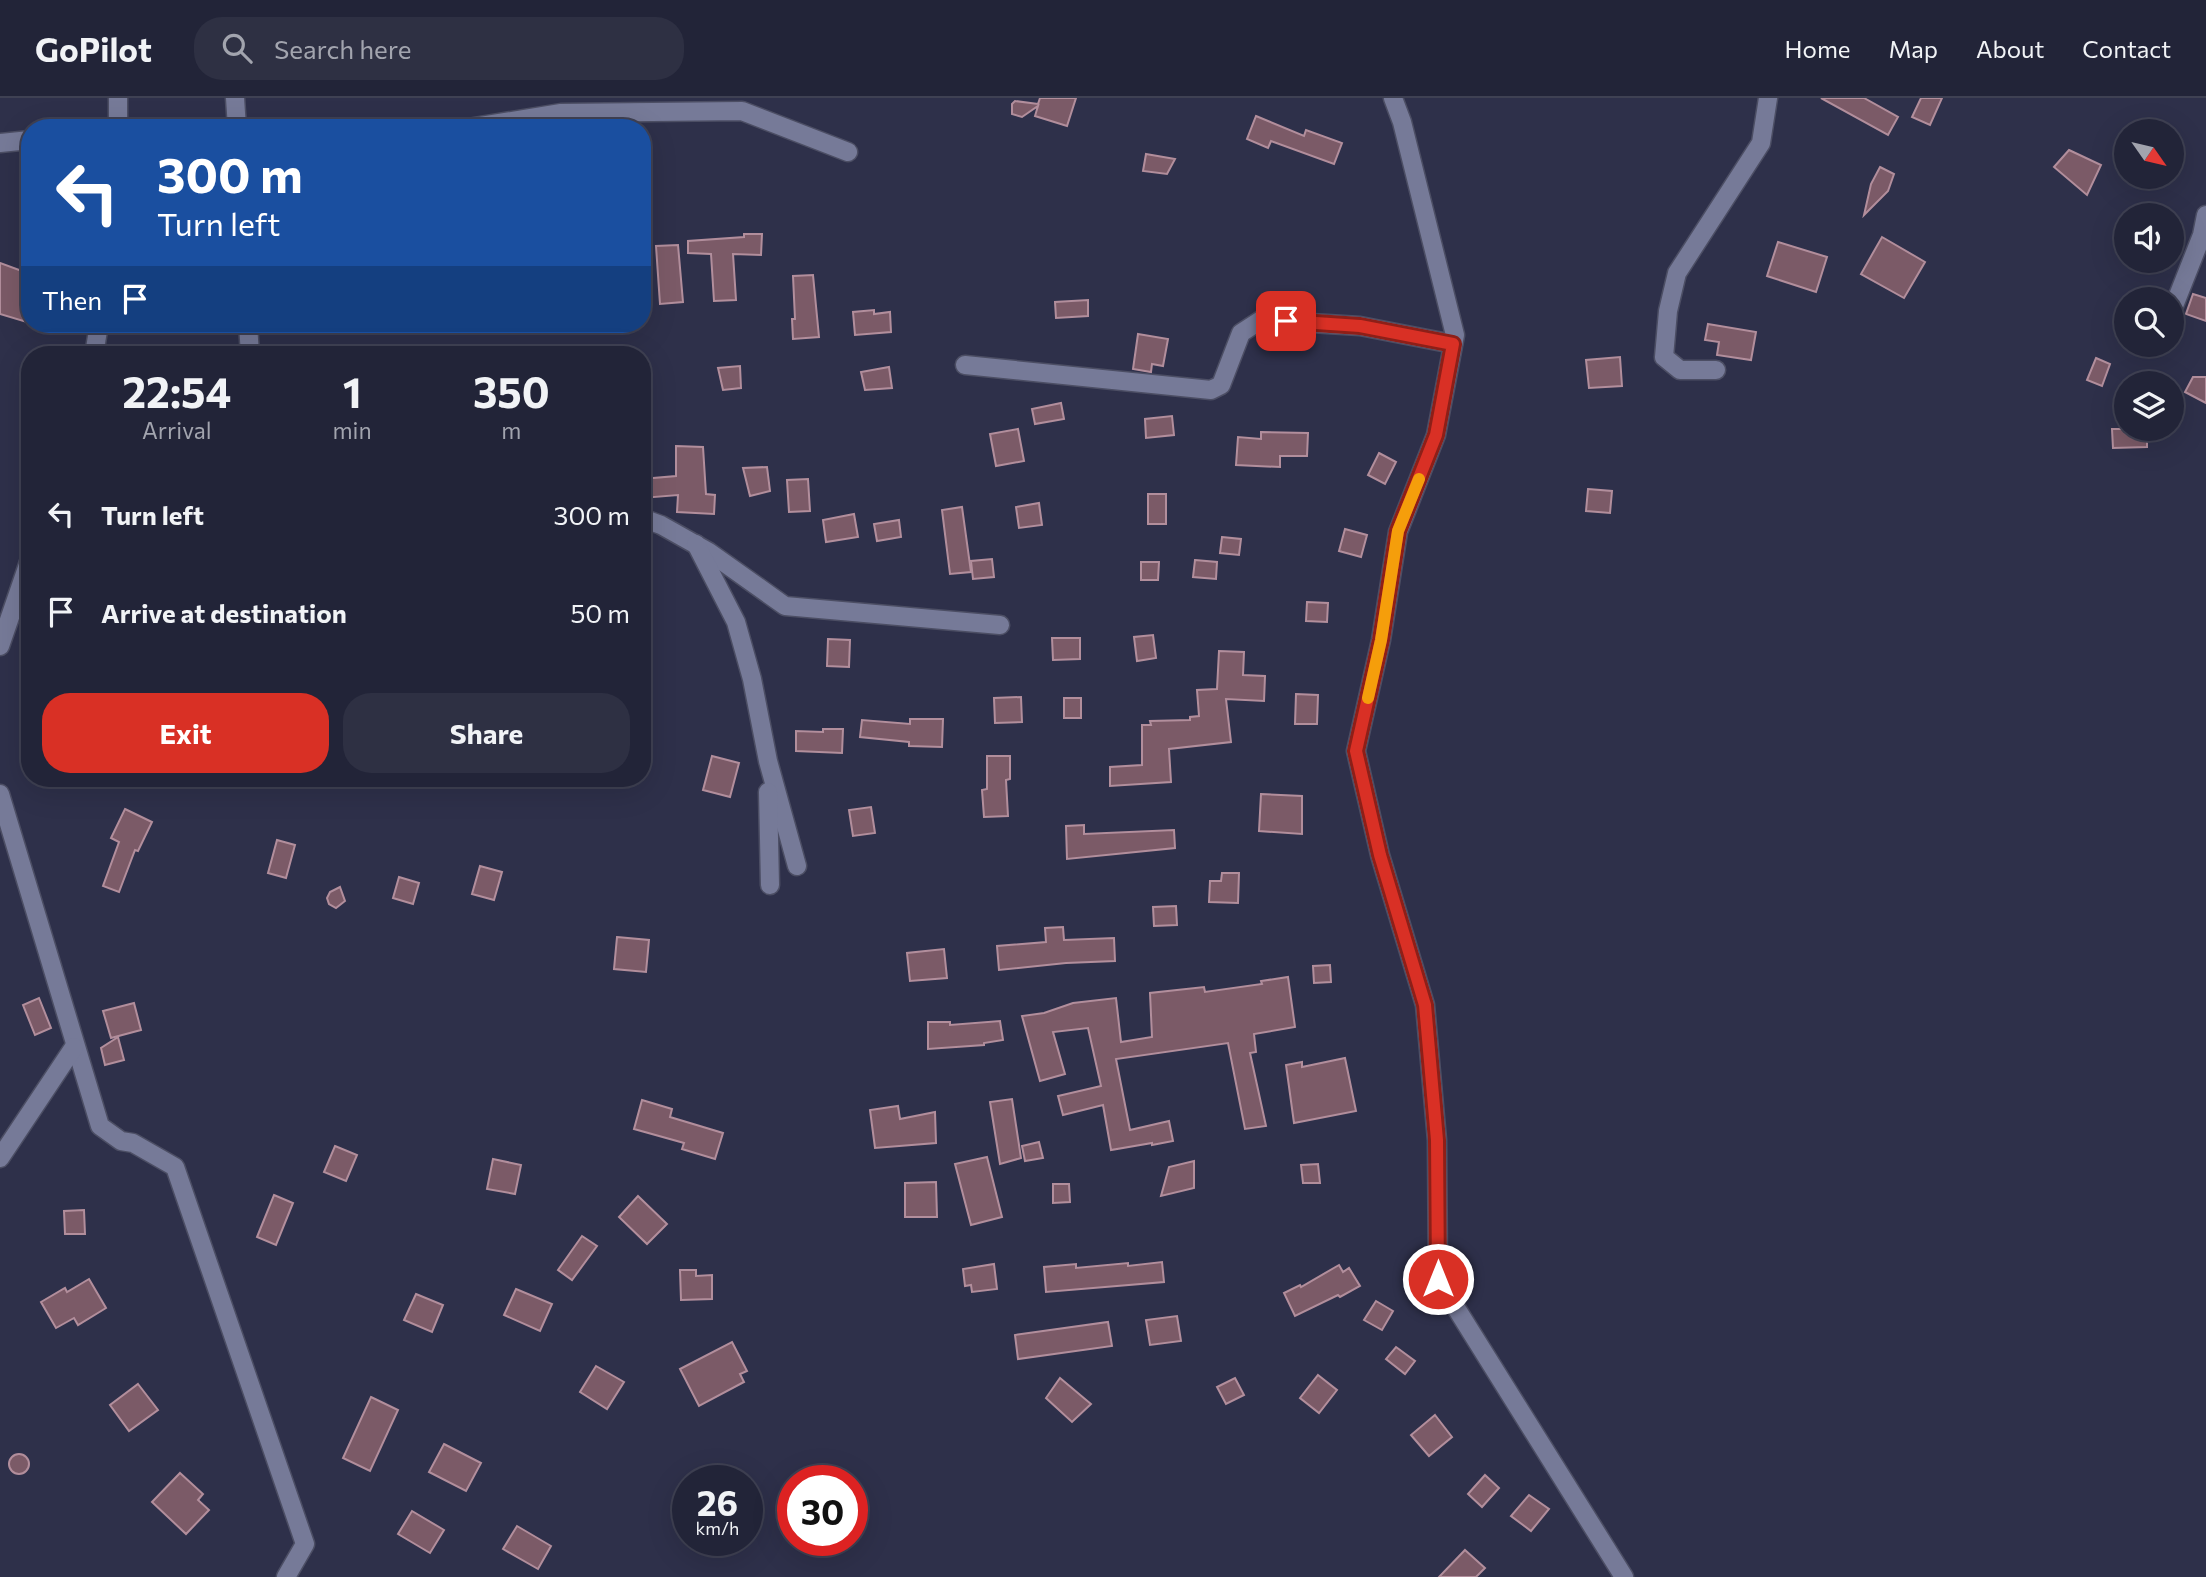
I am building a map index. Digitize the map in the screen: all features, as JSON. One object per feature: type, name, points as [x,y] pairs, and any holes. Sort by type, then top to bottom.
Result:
[{"type":"street","points":[[118,98],[118,119]]},
{"type":"street","points":[[234,98],[236,119]]},
{"type":"street","points":[[1393,98],[1402,122],[1455,335],[1436,435],[1398,531],[1381,640],[1356,751],[1380,855],[1425,1005],[1437,1140],[1438,1279],[1624,1577]]},
{"type":"street","points":[[1716,370],[1680,370],[1664,356],[1668,312],[1677,273],[1761,143],[1768,98]]},
{"type":"street","points":[[524,119],[561,113],[742,111],[848,152]]},
{"type":"street","points":[[0,143],[21,141]]},
{"type":"street","points":[[2181,287],[2202,235],[2206,215]]},
{"type":"street","points":[[965,365],[1211,390],[1221,385],[1241,333],[1261,320],[1360,326],[1453,344]]},
{"type":"street","points":[[651,522],[696,544],[785,606],[1000,625]]},
{"type":"street","points":[[696,544],[737,622],[752,679],[768,761],[797,866]]},
{"type":"street","points":[[0,646],[21,585]]},
{"type":"street","points":[[768,761],[770,885]]},
{"type":"street","points":[[0,794],[74,1047],[100,1126],[121,1141],[133,1143],[175,1167],[305,1544],[286,1577]]},
{"type":"street","points":[[0,1158],[74,1047]]},
{"type":"building","points":[[1040,98],[1076,98],[1067,126],[1035,116],[1038,106],[1022,117],[1012,114],[1012,104],[1015,101],[1038,104]]},
{"type":"building","points":[[1821,98],[1864,98],[1898,117],[1888,135]]},
{"type":"building","points":[[1921,98],[1942,98],[1930,125],[1912,117]]},
{"type":"building","points":[[1256,116],[1304,136],[1306,130],[1342,143],[1334,164],[1271,141],[1268,148],[1247,139]]},
{"type":"building","points":[[2069,150],[2101,165],[2087,195],[2054,167]]},
{"type":"building","points":[[1146,154],[1175,159],[1167,174],[1143,171]]},
{"type":"building","points":[[1880,167],[1894,174],[1888,191],[1864,215],[1871,184]]},
{"type":"building","points":[[744,234],[762,234],[761,255],[733,254],[736,300],[714,301],[711,254],[688,253],[688,241],[744,237]]},
{"type":"building","points":[[1882,237],[1925,262],[1904,298],[1861,274]]},
{"type":"building","points":[[1778,242],[1827,257],[1816,292],[1767,276]]},
{"type":"building","points":[[678,245],[683,302],[660,304],[656,246]]},
{"type":"building","points":[[0,263],[21,271],[21,320],[0,314]]},
{"type":"building","points":[[813,275],[819,337],[793,339],[793,276]]},
{"type":"building","points":[[2193,294],[2206,298],[2206,321],[2186,314]]},
{"type":"building","points":[[1088,300],[1088,316],[1056,318],[1055,302]]},
{"type":"building","points":[[874,310],[874,314],[890,312],[891,332],[855,335],[853,312]]},
{"type":"building","points":[[1708,324],[1756,332],[1751,360],[1717,355],[1719,342],[1705,340]]},
{"type":"building","points":[[1138,334],[1168,339],[1163,366],[1152,364],[1151,372],[1133,369]]},
{"type":"building","points":[[1620,357],[1622,386],[1589,388],[1586,360]]},
{"type":"building","points":[[2096,358],[2110,364],[2102,386],[2087,380]]},
{"type":"building","points":[[740,366],[741,388],[723,390],[718,368]]},
{"type":"building","points":[[889,367],[892,388],[865,390],[861,372]]},
{"type":"building","points":[[2193,377],[2206,377],[2206,403],[2185,392]]},
{"type":"building","points":[[1061,403],[1064,419],[1035,424],[1032,409]]},
{"type":"building","points":[[1172,416],[1174,435],[1146,438],[1145,419]]},
{"type":"building","points":[[1018,429],[1024,461],[996,466],[990,434]]},
{"type":"building","points":[[2112,429],[2114,441],[2147,441],[2147,447],[2113,448]]},
{"type":"building","points":[[1261,432],[1308,433],[1307,456],[1280,456],[1280,467],[1236,465],[1238,437],[1261,439]]},
{"type":"building","points":[[676,446],[703,447],[706,494],[715,495],[714,514],[677,512],[678,495],[651,497],[651,478],[676,476]]},
{"type":"building","points":[[1379,453],[1396,462],[1385,484],[1368,475]]},
{"type":"building","points":[[767,467],[770,491],[750,496],[743,468]]},
{"type":"building","points":[[808,479],[810,511],[789,512],[787,480]]},
{"type":"building","points":[[1588,489],[1612,491],[1610,513],[1586,511]]},
{"type":"building","points":[[1148,494],[1166,494],[1166,524],[1148,524]]},
{"type":"building","points":[[1039,503],[1042,525],[1019,528],[1016,507]]},
{"type":"building","points":[[962,507],[971,572],[950,574],[942,510]]},
{"type":"building","points":[[854,514],[858,537],[826,542],[823,520]]},
{"type":"building","points":[[899,520],[901,537],[877,541],[874,524]]},
{"type":"building","points":[[1345,529],[1367,535],[1361,557],[1339,551]]},
{"type":"building","points":[[1222,537],[1241,539],[1239,555],[1220,553]]},
{"type":"building","points":[[992,559],[994,577],[973,579],[971,561]]},
{"type":"building","points":[[1195,560],[1217,562],[1216,579],[1193,577]]},
{"type":"building","points":[[1141,562],[1159,562],[1158,580],[1141,580]]},
{"type":"building","points":[[1307,602],[1328,603],[1327,622],[1306,621]]},
{"type":"building","points":[[1153,635],[1156,658],[1137,661],[1134,637]]},
{"type":"building","points":[[1052,638],[1080,638],[1080,659],[1053,660]]},
{"type":"building","points":[[828,639],[850,640],[849,667],[827,666]]},
{"type":"building","points":[[1219,651],[1244,652],[1243,675],[1265,676],[1264,701],[1226,699],[1231,742],[1169,749],[1171,782],[1110,786],[1110,767],[1142,765],[1142,725],[1151,725],[1150,721],[1190,720],[1190,717],[1199,716],[1197,690],[1217,689]]},
{"type":"building","points":[[1296,694],[1318,695],[1317,724],[1295,724]]},
{"type":"building","points":[[1021,697],[1022,722],[995,723],[994,698]]},
{"type":"building","points":[[1064,698],[1081,698],[1081,718],[1064,718]]},
{"type":"building","points":[[910,719],[943,719],[942,747],[909,746],[909,742],[860,737],[862,720],[910,724]]},
{"type":"building","points":[[823,729],[843,729],[842,753],[796,751],[796,731],[823,732]]},
{"type":"building","points":[[712,756],[739,763],[730,797],[703,790]]},
{"type":"building","points":[[987,756],[1010,756],[1010,779],[1006,780],[1008,816],[984,817],[982,790],[987,789]]},
{"type":"building","points":[[1261,794],[1302,796],[1302,834],[1259,831]]},
{"type":"building","points":[[871,807],[875,833],[853,836],[849,810]]},
{"type":"building","points":[[125,809],[152,822],[138,851],[135,850],[119,892],[103,886],[119,842],[111,838]]},
{"type":"building","points":[[1084,825],[1084,834],[1174,830],[1175,848],[1067,859],[1066,826]]},
{"type":"building","points":[[277,840],[295,845],[286,878],[268,873]]},
{"type":"building","points":[[480,866],[502,872],[494,900],[472,894]]},
{"type":"building","points":[[1222,873],[1239,873],[1238,903],[1209,902],[1210,881],[1221,881]]},
{"type":"building","points":[[399,877],[419,883],[413,904],[393,898]]},
{"type":"building","points":[[340,887],[345,901],[336,908],[329,904],[327,898],[330,892]]},
{"type":"building","points":[[1176,906],[1177,925],[1154,926],[1153,907]]},
{"type":"building","points":[[1063,927],[1064,940],[1114,938],[1115,961],[999,970],[997,946],[1046,942],[1045,928]]},
{"type":"building","points":[[617,937],[649,940],[646,972],[614,969]]},
{"type":"building","points":[[944,949],[947,978],[910,981],[907,953]]},
{"type":"building","points":[[1330,965],[1331,982],[1314,983],[1313,966]]},
{"type":"building","points":[[1288,977],[1295,1027],[1254,1034],[1256,1052],[1250,1053],[1266,1126],[1245,1129],[1228,1043],[1116,1059],[1130,1130],[1169,1121],[1173,1141],[1111,1150],[1103,1105],[1063,1115],[1058,1096],[1101,1086],[1088,1028],[1053,1032],[1065,1074],[1040,1081],[1022,1016],[1044,1013],[1073,1003],[1116,998],[1121,1042],[1152,1037],[1150,993],[1204,987],[1205,992],[1262,984],[1261,981]]},
{"type":"building","points":[[39,998],[51,1028],[35,1035],[23,1005]]},
{"type":"building","points":[[134,1003],[141,1030],[111,1038],[103,1011]]},
{"type":"building","points":[[1000,1021],[1003,1040],[984,1045],[928,1049],[928,1022],[950,1022],[950,1025]]},
{"type":"building","points":[[118,1037],[124,1060],[105,1065],[101,1048]]},
{"type":"building","points":[[1345,1058],[1356,1111],[1294,1123],[1286,1065],[1302,1062],[1302,1067]]},
{"type":"building","points":[[1012,1099],[1021,1158],[1000,1164],[990,1102]]},
{"type":"building","points":[[642,1100],[672,1109],[670,1117],[723,1133],[715,1159],[682,1149],[684,1143],[634,1129]]},
{"type":"building","points":[[898,1106],[900,1119],[935,1112],[936,1143],[875,1148],[870,1110]]},
{"type":"building","points":[[1039,1142],[1043,1158],[1025,1161],[1022,1146]]},
{"type":"building","points":[[335,1146],[357,1155],[346,1181],[324,1172]]},
{"type":"building","points":[[987,1157],[1002,1217],[971,1225],[955,1164]]},
{"type":"building","points":[[493,1159],[521,1165],[515,1194],[487,1189]]},
{"type":"building","points":[[1194,1161],[1194,1188],[1161,1196],[1169,1167]]},
{"type":"building","points":[[1318,1164],[1320,1183],[1303,1183],[1301,1165]]},
{"type":"building","points":[[936,1182],[937,1217],[905,1217],[905,1183]]},
{"type":"building","points":[[1053,1184],[1069,1184],[1070,1202],[1053,1203]]},
{"type":"building","points":[[274,1195],[293,1203],[276,1245],[257,1237]]},
{"type":"building","points":[[638,1196],[667,1224],[647,1244],[619,1217]]},
{"type":"building","points":[[84,1210],[85,1234],[65,1234],[64,1211]]},
{"type":"building","points":[[582,1236],[597,1246],[572,1280],[558,1270]]},
{"type":"building","points":[[1162,1262],[1164,1282],[1046,1292],[1044,1267],[1076,1264],[1076,1268],[1128,1263],[1128,1266]]},
{"type":"building","points":[[994,1264],[997,1289],[972,1292],[971,1285],[965,1286],[963,1269]]},
{"type":"building","points":[[1339,1265],[1343,1272],[1349,1268],[1360,1286],[1295,1316],[1284,1293],[1300,1285],[1301,1287]]},
{"type":"building","points":[[680,1270],[696,1270],[696,1276],[712,1275],[712,1299],[681,1300]]},
{"type":"building","points":[[89,1279],[106,1308],[78,1325],[74,1318],[56,1328],[41,1302],[65,1288],[67,1292]]},
{"type":"building","points":[[516,1289],[552,1304],[540,1331],[504,1315]]},
{"type":"building","points":[[416,1294],[443,1305],[432,1332],[404,1320]]},
{"type":"building","points":[[1376,1301],[1393,1311],[1382,1330],[1364,1320]]},
{"type":"building","points":[[1177,1316],[1181,1341],[1150,1345],[1146,1320]]},
{"type":"building","points":[[1108,1322],[1112,1346],[1018,1359],[1015,1335]]},
{"type":"building","points":[[732,1342],[747,1371],[740,1374],[744,1382],[699,1406],[680,1369]]},
{"type":"building","points":[[1396,1347],[1415,1361],[1405,1374],[1386,1359]]},
{"type":"building","points":[[596,1366],[624,1382],[607,1409],[580,1392]]},
{"type":"building","points":[[1318,1375],[1337,1390],[1319,1413],[1300,1398]]},
{"type":"building","points":[[1060,1378],[1091,1404],[1072,1422],[1046,1398]]},
{"type":"building","points":[[1235,1378],[1244,1395],[1226,1404],[1217,1387]]},
{"type":"building","points":[[138,1384],[158,1410],[129,1431],[110,1405]]},
{"type":"building","points":[[371,1397],[398,1410],[370,1471],[343,1458]]},
{"type":"building","points":[[1435,1415],[1452,1437],[1429,1456],[1411,1435]]},
{"type":"building","points":[[444,1444],[481,1463],[466,1491],[429,1472]]},
{"type":"building","points":[[15,1454],[23,1454],[29,1464],[23,1474],[15,1474],[9,1468],[9,1460]]},
{"type":"building","points":[[180,1473],[203,1494],[198,1500],[209,1510],[186,1534],[152,1502]]},
{"type":"building","points":[[1485,1475],[1499,1488],[1482,1507],[1468,1494]]},
{"type":"building","points":[[1529,1495],[1549,1509],[1531,1531],[1511,1516]]},
{"type":"building","points":[[412,1511],[444,1530],[430,1553],[398,1534]]},
{"type":"building","points":[[517,1526],[551,1546],[538,1569],[503,1549]]},
{"type":"building","points":[[1465,1550],[1485,1568],[1476,1577],[1439,1577]]},
{"type":"slow traffic","points":[[1368,698],[1381,640],[1398,531],[1419,479]]},
{"type":"route","points":[[1286,321],[1360,326],[1453,344],[1436,435],[1398,531],[1381,640],[1356,751],[1380,855],[1425,1005],[1437,1140],[1438,1279]]}]
